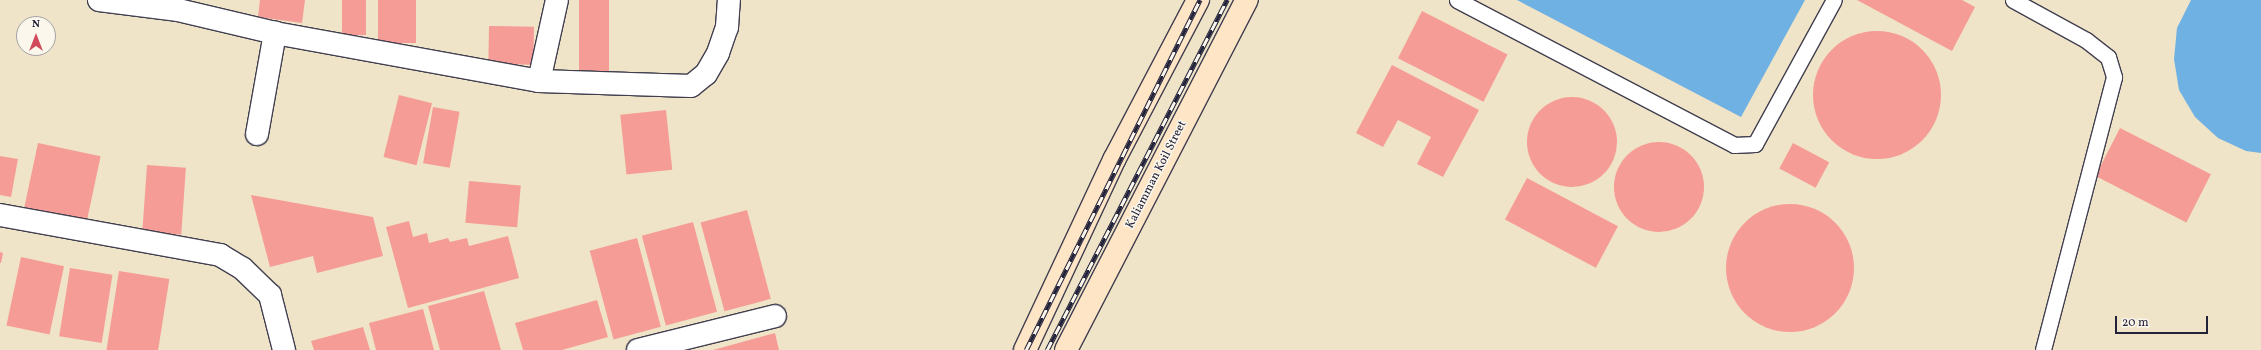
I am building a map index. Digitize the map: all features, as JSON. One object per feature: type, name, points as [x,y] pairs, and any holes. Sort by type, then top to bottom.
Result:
[{"type":"main road","points":[[1025,350],[1114,160],[1198,0]]},
{"type":"main road","name":"Kaliamman Koil Street","points":[[1066,350],[1247,0]]},
{"type":"street","points":[[99,0],[179,5],[275,33],[539,81],[691,86],[706,74],[718,53],[726,27],[729,0]]},
{"type":"street","points":[[539,81],[557,0]]},
{"type":"street","points":[[257,134],[275,33]]},
{"type":"street","points":[[0,215],[220,255],[242,268],[270,296],[284,350]]},
{"type":"street","points":[[638,350],[775,316]]},
{"type":"lane","points":[[1457,0],[1734,145],[1754,144],[1834,0]]},
{"type":"lane","points":[[2013,0],[2086,40],[2108,57],[2114,77],[2043,350]]},
{"type":"water","points":[[1517,0],[1805,0],[1741,117]]},
{"type":"water","points":[[2191,0],[2261,0],[2261,153],[2246,151],[2218,138],[2195,117],[2179,90],[2174,59],[2177,28]]},
{"type":"building","points":[[260,0],[305,0],[302,23],[258,17]]},
{"type":"building","points":[[342,0],[366,0],[366,35],[342,35]]},
{"type":"building","points":[[378,0],[416,0],[416,43],[378,43]]},
{"type":"building","points":[[579,0],[609,0],[609,71],[579,71]]},
{"type":"building","points":[[1857,0],[1962,0],[1975,7],[1952,51]]},
{"type":"building","points":[[1422,11],[1508,55],[1483,102],[1398,58]]},
{"type":"building","points":[[489,26],[534,27],[533,65],[488,64]]},
{"type":"building","points":[[1871,31],[1883,31],[1896,34],[1913,42],[1926,54],[1938,76],[1941,95],[1940,107],[1936,119],[1930,131],[1918,144],[1896,156],[1883,159],[1871,159],[1858,156],[1841,148],[1828,136],[1816,114],[1813,101],[1813,89],[1816,76],[1824,59],[1836,46],[1858,34]]},
{"type":"building","points":[[1392,65],[1479,110],[1443,177],[1417,164],[1431,137],[1398,120],[1383,147],[1356,133]]},
{"type":"building","points":[[399,95],[432,103],[417,165],[384,157]]},
{"type":"building","points":[[1572,97],[1589,101],[1604,110],[1613,125],[1617,142],[1613,159],[1604,174],[1589,183],[1572,187],[1555,183],[1540,174],[1531,159],[1527,142],[1531,125],[1540,110],[1555,101]]},
{"type":"building","points":[[433,107],[460,112],[450,168],[423,163]]},
{"type":"building","points":[[666,110],[672,170],[627,174],[620,115]]},
{"type":"building","points":[[2120,128],[2211,174],[2186,222],[2095,176]]},
{"type":"building","points":[[1659,142],[1676,146],[1691,155],[1700,170],[1704,187],[1700,204],[1691,219],[1676,228],[1659,232],[1642,228],[1627,219],[1618,204],[1614,187],[1618,170],[1627,155],[1642,146]]},
{"type":"building","points":[[38,143],[101,156],[86,227],[23,213]]},
{"type":"building","points":[[1793,143],[1829,162],[1816,188],[1779,169]]},
{"type":"building","points":[[0,156],[18,159],[11,197],[0,195]]},
{"type":"building","points":[[147,165],[186,168],[181,235],[142,232]]},
{"type":"building","points":[[1527,178],[1618,226],[1596,268],[1505,219]]},
{"type":"building","points":[[469,181],[521,186],[517,227],[465,223]]},
{"type":"building","points":[[251,195],[373,217],[383,256],[317,273],[313,256],[270,267]]},
{"type":"building","points":[[1784,204],[1796,204],[1809,207],[1826,215],[1839,227],[1851,249],[1854,268],[1853,280],[1849,292],[1843,304],[1831,317],[1809,329],[1796,332],[1784,332],[1771,329],[1754,321],[1741,309],[1729,287],[1726,274],[1726,262],[1729,249],[1737,232],[1749,219],[1771,207]]},
{"type":"building","points":[[747,210],[771,299],[724,311],[701,222]]},
{"type":"building","points":[[409,221],[413,237],[427,233],[429,243],[448,238],[450,242],[467,238],[469,246],[508,236],[519,278],[408,308],[386,227]]},
{"type":"building","points":[[693,222],[717,312],[666,326],[642,236]]},
{"type":"building","points":[[637,238],[661,327],[613,340],[590,251]]},
{"type":"building","points":[[0,252],[3,253],[1,263],[0,263]]},
{"type":"building","points":[[21,257],[64,266],[49,335],[6,325]]},
{"type":"building","points":[[70,268],[112,275],[102,343],[59,336]]},
{"type":"building","points":[[119,271],[169,279],[158,350],[106,350]]},
{"type":"building","points":[[484,291],[501,350],[440,350],[428,306]]},
{"type":"building","points":[[597,300],[608,337],[562,350],[523,350],[515,323]]},
{"type":"building","points":[[423,309],[434,350],[376,350],[369,323]]},
{"type":"building","points":[[363,327],[370,350],[314,350],[311,341]]},
{"type":"building","points":[[775,333],[779,350],[713,350]]},
{"type":"railway","points":[[1026,350],[1200,0]]},
{"type":"railway","points":[[1047,350],[1227,0]]}]
